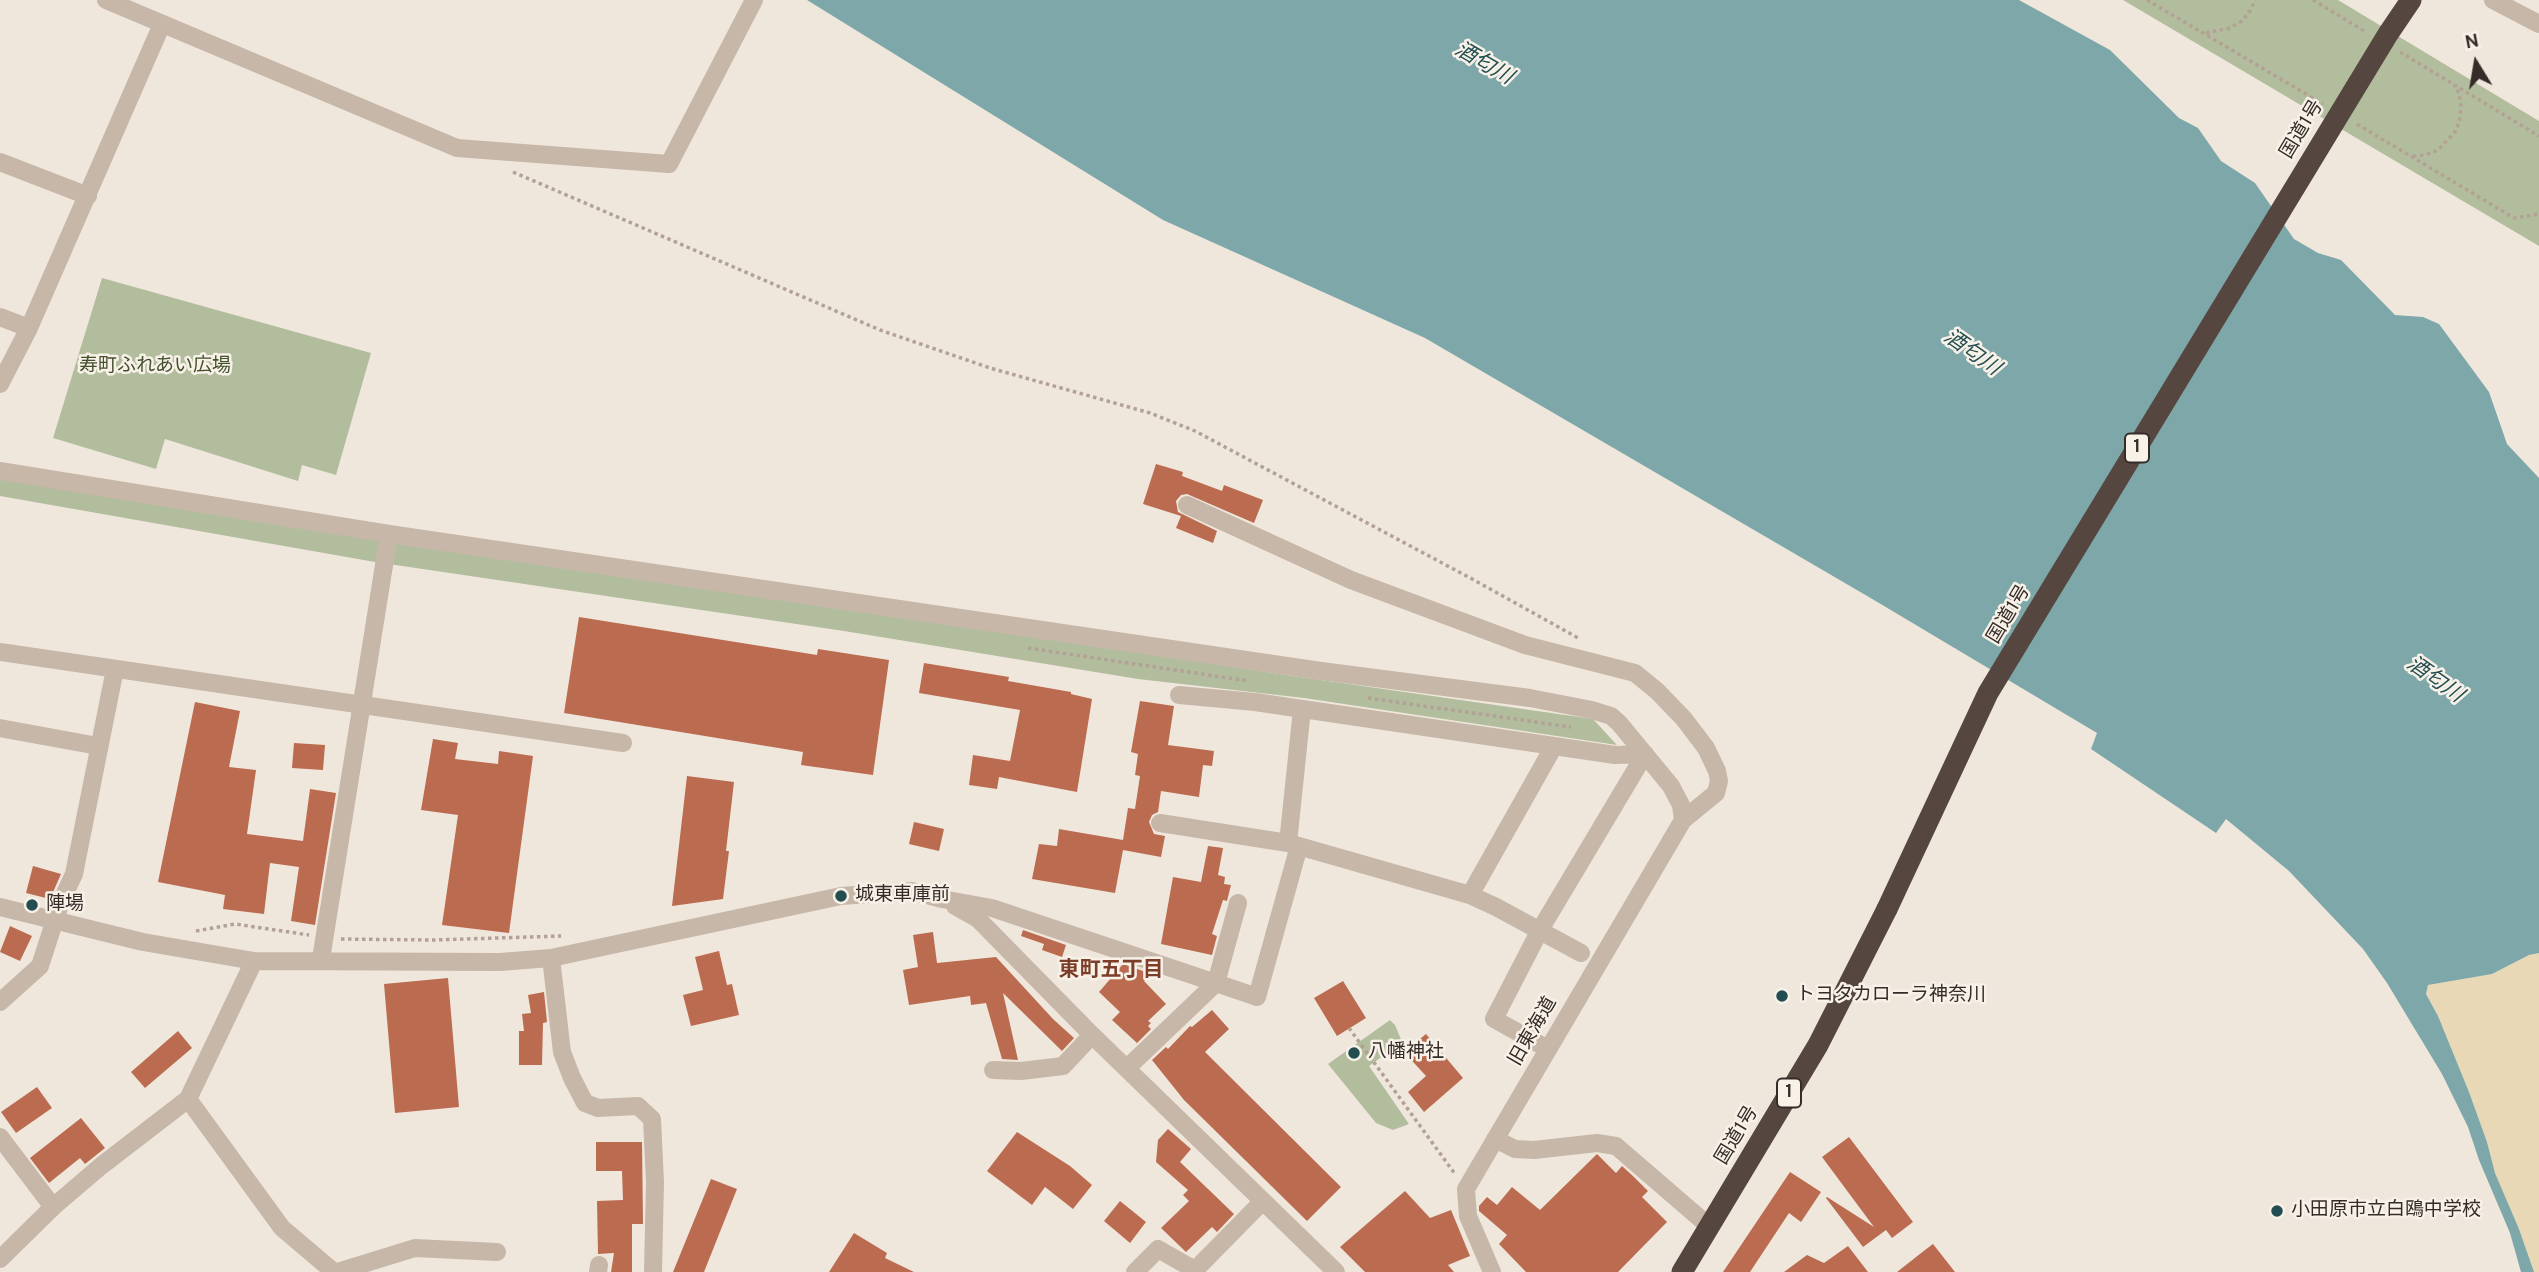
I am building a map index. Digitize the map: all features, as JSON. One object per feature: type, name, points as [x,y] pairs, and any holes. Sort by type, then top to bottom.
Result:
[{"type":"highway","name":"国道1号","points":[[1682,1272],[1818,1045],[1887,909],[1989,694],[2366,69],[2411,0]]},
{"type":"street","points":[[106,0],[457,148],[669,164],[754,0]]},
{"type":"street","points":[[2493,0],[2539,24]]},
{"type":"street","points":[[0,384],[29,328],[162,24]]},
{"type":"street","points":[[0,162],[88,196]]},
{"type":"street","points":[[0,317],[29,328]]},
{"type":"street","points":[[0,471],[389,534],[1321,671],[1530,698],[1602,712],[1612,716],[1671,786],[1681,805],[1683,820]]},
{"type":"street","points":[[1187,505],[1351,580],[1525,645],[1635,673],[1684,719],[1706,748],[1717,771],[1719,781],[1716,793],[1683,820]]},
{"type":"street","points":[[321,959],[389,534]]},
{"type":"street","points":[[0,652],[623,743]]},
{"type":"street","points":[[0,1002],[40,966],[60,904],[75,874],[115,669]]},
{"type":"street","points":[[1179,695],[1255,702],[1615,755],[1645,754]]},
{"type":"street","points":[[0,907],[143,942],[254,961],[321,959],[500,962],[551,958],[841,895],[912,891],[992,908],[1257,997],[1293,845],[1302,709]]},
{"type":"street","points":[[0,728],[98,746]]},
{"type":"street","points":[[1469,895],[1554,747]]},
{"type":"street","points":[[1548,1049],[1494,1018],[1540,930],[1645,754]]},
{"type":"street","name":"旧東海道","points":[[1466,1189],[1683,820]]},
{"type":"street","points":[[1160,824],[1293,845],[1469,895],[1581,953]]},
{"type":"street","points":[[943,899],[978,919],[1092,1035],[1336,1272]]},
{"type":"street","points":[[1127,1069],[1216,983],[1238,903]]},
{"type":"street","points":[[551,958],[562,1052],[585,1103],[598,1108],[638,1106],[652,1119],[655,1182],[653,1272]]},
{"type":"street","points":[[3,1250],[101,1166],[188,1099],[254,961]]},
{"type":"street","points":[[993,1070],[1021,1071],[1063,1066],[1092,1035]]},
{"type":"street","points":[[188,1099],[282,1228],[335,1272],[415,1248],[497,1252]]},
{"type":"street","points":[[0,1137],[53,1207]]},
{"type":"street","points":[[1495,1139],[1515,1149],[1534,1150],[1597,1143],[1616,1146],[1710,1227]]},
{"type":"street","points":[[1466,1189],[1468,1216],[1492,1272]]},
{"type":"street","points":[[1135,1272],[1158,1249],[1195,1270],[1263,1201]]},
{"type":"path","points":[[2203,33],[2230,28],[2242,21],[2255,0]]},
{"type":"path","points":[[2313,0],[2371,35]]},
{"type":"path","points":[[2395,49],[2539,136]]},
{"type":"path","points":[[2411,156],[2438,150],[2455,132],[2461,106],[2453,83]]},
{"type":"path","points":[[508,170],[880,330],[990,368],[1150,413],[1195,431],[1589,644]]},
{"type":"path","points":[[196,932],[235,924],[326,937],[433,940],[576,935],[578,952]]},
{"type":"path","points":[[1349,1028],[1466,1189]]},
{"type":"green space","points":[[2123,0],[2338,0],[2539,121],[2539,246]]},
{"type":"green space","name":"寿町ふれあい広場","points":[[102,278],[371,353],[336,475],[302,465],[298,481],[165,439],[156,469],[53,438]]},
{"type":"green space","points":[[0,476],[1293,676],[1593,719],[1617,745],[1304,698],[1138,679],[844,631],[375,562],[0,496]]},
{"type":"green space","points":[[1390,1020],[1402,1042],[1369,1066],[1409,1124],[1393,1130],[1376,1123],[1328,1064]]},
{"type":"sand","points":[[2539,953],[2539,1272],[2534,1272],[2495,1173],[2469,1092],[2438,1016],[2426,994],[2428,985],[2492,974],[2529,955]]},
{"type":"water","name":"酒匂川","points":[[807,0],[2019,0],[2110,50],[2179,118],[2198,128],[2221,161],[2255,183],[2294,239],[2318,253],[2341,260],[2395,315],[2423,317],[2439,324],[2489,392],[2507,444],[2539,478],[2539,953],[2529,955],[2492,974],[2428,985],[2426,994],[2438,1016],[2469,1092],[2495,1173],[2534,1272],[2521,1272],[2510,1233],[2468,1127],[2442,1074],[2387,983],[2363,949],[2289,871],[2226,819],[2216,833],[2091,749],[2097,733],[1874,600],[1425,338],[1163,220]]},
{"type":"building","points":[[1156,464],[1183,472],[1182,476],[1222,491],[1224,485],[1263,500],[1254,523],[1187,494],[1181,495],[1176,501],[1178,512],[1217,531],[1213,543],[1176,528],[1181,516],[1143,504]]},
{"type":"building","points":[[579,617],[817,655],[818,649],[889,660],[873,775],[801,765],[803,752],[564,713]]},
{"type":"building","points":[[924,663],[1009,677],[1008,681],[1071,692],[1092,699],[1077,792],[999,777],[997,789],[969,785],[973,755],[1010,761],[1020,710],[919,693]]},
{"type":"building","points":[[1140,701],[1174,706],[1168,745],[1214,751],[1212,766],[1203,765],[1199,797],[1161,791],[1158,812],[1152,815],[1149,822],[1154,834],[1165,836],[1161,857],[1123,850],[1115,893],[1032,879],[1039,844],[1057,846],[1059,829],[1123,840],[1128,808],[1135,809],[1140,776],[1135,775],[1138,754],[1131,752]]},
{"type":"building","points":[[195,702],[240,711],[229,767],[256,770],[247,834],[303,841],[310,789],[336,793],[315,925],[291,921],[299,867],[270,863],[264,914],[223,909],[225,895],[158,882]]},
{"type":"building","points":[[433,739],[458,743],[455,759],[498,764],[499,751],[533,756],[509,933],[442,925],[458,815],[421,810]]},
{"type":"building","points":[[294,743],[325,745],[323,770],[292,768]]},
{"type":"building","points":[[687,776],[734,782],[726,851],[729,851],[723,899],[672,906]]},
{"type":"building","points":[[914,822],[944,829],[939,851],[909,844]]},
{"type":"building","points":[[1208,846],[1223,848],[1218,875],[1225,877],[1224,884],[1231,885],[1212,934],[1217,936],[1212,955],[1161,944],[1173,877],[1201,882]]},
{"type":"building","points":[[33,866],[61,874],[50,899],[26,893]]},
{"type":"building","points":[[10,926],[32,936],[20,961],[0,952]]},
{"type":"building","points":[[1023,930],[1066,945],[1062,957],[1042,950],[1044,944],[1021,936]]},
{"type":"building","points":[[933,932],[937,963],[996,957],[1074,1038],[1062,1051],[1003,993],[1018,1060],[1002,1059],[986,1003],[971,1005],[970,996],[909,1005],[903,970],[918,967],[913,935]]},
{"type":"building","points":[[719,951],[727,985],[732,984],[739,1015],[691,1026],[683,995],[703,990],[695,957]]},
{"type":"building","points":[[1123,964],[1149,976],[1144,981],[1166,1004],[1148,1021],[1151,1023],[1148,1026],[1151,1029],[1137,1043],[1112,1020],[1120,1012],[1099,992]]},
{"type":"building","points":[[448,978],[459,1107],[395,1113],[384,984]]},
{"type":"building","name":"八幡神社","points":[[1343,981],[1366,1018],[1337,1036],[1314,998]]},
{"type":"building","points":[[544,992],[547,1022],[543,1023],[542,1065],[519,1065],[519,1031],[524,1031],[522,1014],[531,1013],[528,995]]},
{"type":"building","points":[[1212,1010],[1229,1029],[1205,1052],[1341,1187],[1307,1221],[1184,1100],[1152,1060]]},
{"type":"building","points":[[178,1031],[192,1048],[145,1088],[131,1072]]},
{"type":"building","points":[[1426,1034],[1463,1078],[1424,1112],[1408,1092],[1426,1076],[1404,1052]]},
{"type":"building","points":[[37,1087],[52,1108],[16,1133],[1,1112]]},
{"type":"building","points":[[81,1118],[105,1148],[85,1164],[80,1158],[49,1183],[30,1158]]},
{"type":"building","points":[[1168,1129],[1191,1149],[1180,1162],[1234,1214],[1217,1232],[1212,1227],[1186,1252],[1161,1228],[1189,1201],[1183,1195],[1188,1190],[1156,1162],[1158,1140]]},
{"type":"building","points":[[1017,1132],[1070,1166],[1092,1185],[1073,1209],[1045,1187],[1032,1205],[987,1171]]},
{"type":"building","points":[[1849,1137],[1913,1222],[1892,1238],[1886,1230],[1863,1247],[1826,1198],[1874,1227],[1822,1157]]},
{"type":"building","points":[[596,1142],[642,1142],[643,1224],[632,1224],[632,1272],[611,1272],[614,1253],[598,1254],[597,1201],[623,1200],[622,1171],[596,1171]]},
{"type":"building","points":[[1597,1154],[1616,1173],[1622,1166],[1634,1177],[1648,1191],[1642,1197],[1667,1222],[1618,1272],[1526,1272],[1499,1244],[1507,1235],[1479,1211],[1479,1206],[1487,1197],[1497,1205],[1512,1187],[1540,1210]]},
{"type":"building","points":[[1790,1172],[1821,1192],[1801,1222],[1789,1213],[1750,1272],[1723,1272]]},
{"type":"building","points":[[711,1179],[737,1189],[704,1272],[673,1272]]},
{"type":"building","points":[[1405,1191],[1430,1218],[1451,1210],[1470,1256],[1448,1265],[1454,1272],[1365,1272],[1340,1247]]},
{"type":"building","points":[[1120,1201],[1146,1222],[1130,1243],[1104,1221]]},
{"type":"building","points":[[854,1233],[887,1253],[885,1258],[914,1272],[829,1272]]},
{"type":"building","points":[[1933,1244],[1955,1272],[1897,1272],[1925,1250]]},
{"type":"building","points":[[1848,1246],[1868,1272],[1784,1272],[1807,1255],[1824,1263]]},
{"type":"place","name":"城東車庫前","points":[[841,896]]},
{"type":"place","name":"陣場","points":[[32,905]]},
{"type":"place","name":"トヨタカローラ神奈川","points":[[1782,996]]},
{"type":"place","name":"八幡神社","points":[[1354,1053]]},
{"type":"place","name":"小田原市立白鴎中学校","points":[[2277,1211]]},
{"type":"district","name":"東町五丁目","points":[[1111,972]]}]
